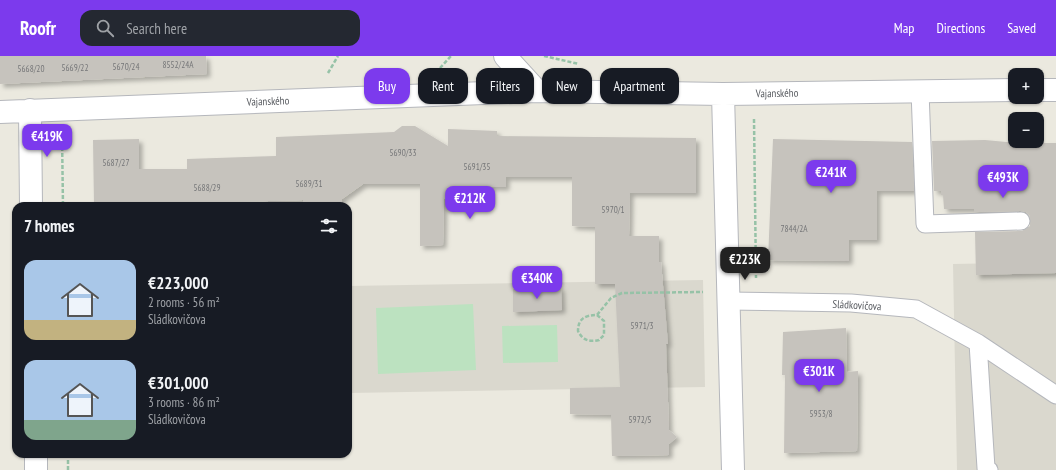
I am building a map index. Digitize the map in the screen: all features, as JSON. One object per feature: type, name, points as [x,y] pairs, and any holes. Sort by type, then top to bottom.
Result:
[{"type":"street","points":[[505,56],[537,91]]},
{"type":"street","name":"Vajanského","points":[[0,112],[537,91],[723,94],[1008,90]]},
{"type":"street","points":[[1044,90],[1056,90]]},
{"type":"street","points":[[723,94],[733,470]]},
{"type":"street","points":[[30,110],[31,202]]},
{"type":"street","points":[[36,458],[36,470]]},
{"type":"lane","points":[[920,91],[924,224],[1021,221]]},
{"type":"lane","name":"Sládkovičova","points":[[728,301],[851,303],[916,309],[978,343],[1056,395]]},
{"type":"lane","points":[[978,343],[986,468],[989,470]]},
{"type":"path","points":[[324,78],[338,56]]},
{"type":"path","points":[[30,132],[62,130],[63,202]]},
{"type":"path","points":[[597,315],[611,298],[622,293],[704,292]]},
{"type":"path","points":[[589,315],[597,315],[604,322],[604,335],[599,340],[588,341],[583,338],[578,331],[579,322],[589,315]]},
{"type":"path","points":[[68,458],[68,470]]},
{"type":"shaded area","points":[[1056,262],[1056,470],[957,470],[953,264]]},
{"type":"shaded area","points":[[703,280],[705,387],[352,393],[352,286]]},
{"type":"green space","points":[[473,304],[476,370],[378,374],[376,308]]},
{"type":"green space","points":[[557,325],[558,362],[503,363],[502,326]]},
{"type":"building","points":[[0,56],[206,56],[207,74],[0,84]]},
{"type":"building","points":[[402,126],[415,126],[448,146],[448,129],[497,131],[497,136],[696,138],[696,193],[630,193],[629,236],[659,236],[659,262],[661,262],[668,344],[666,344],[669,430],[677,437],[669,444],[669,455],[612,456],[611,415],[570,414],[570,388],[620,387],[615,284],[595,284],[595,227],[572,226],[572,177],[506,177],[506,187],[489,187],[489,200],[444,199],[443,245],[420,246],[420,184],[363,184],[342,199],[342,202],[303,202],[303,200],[236,202],[94,202],[93,140],[139,139],[139,169],[187,169],[187,159],[276,156],[276,137],[394,132]]},
{"type":"building","points":[[773,139],[912,142],[914,191],[877,191],[877,240],[849,240],[849,261],[768,260]]},
{"type":"building","points":[[985,140],[1008,142],[1008,148],[1044,148],[1044,143],[1056,143],[1056,273],[976,275],[975,232],[1022,231],[1030,226],[1030,216],[1026,212],[1021,211],[974,212],[974,209],[944,209],[943,195],[941,195],[941,191],[934,191],[932,141]]},
{"type":"building","points":[[561,287],[562,310],[513,312],[513,289]]},
{"type":"building","points":[[846,328],[847,372],[858,371],[857,451],[784,453],[785,375],[782,375],[783,332]]}]
